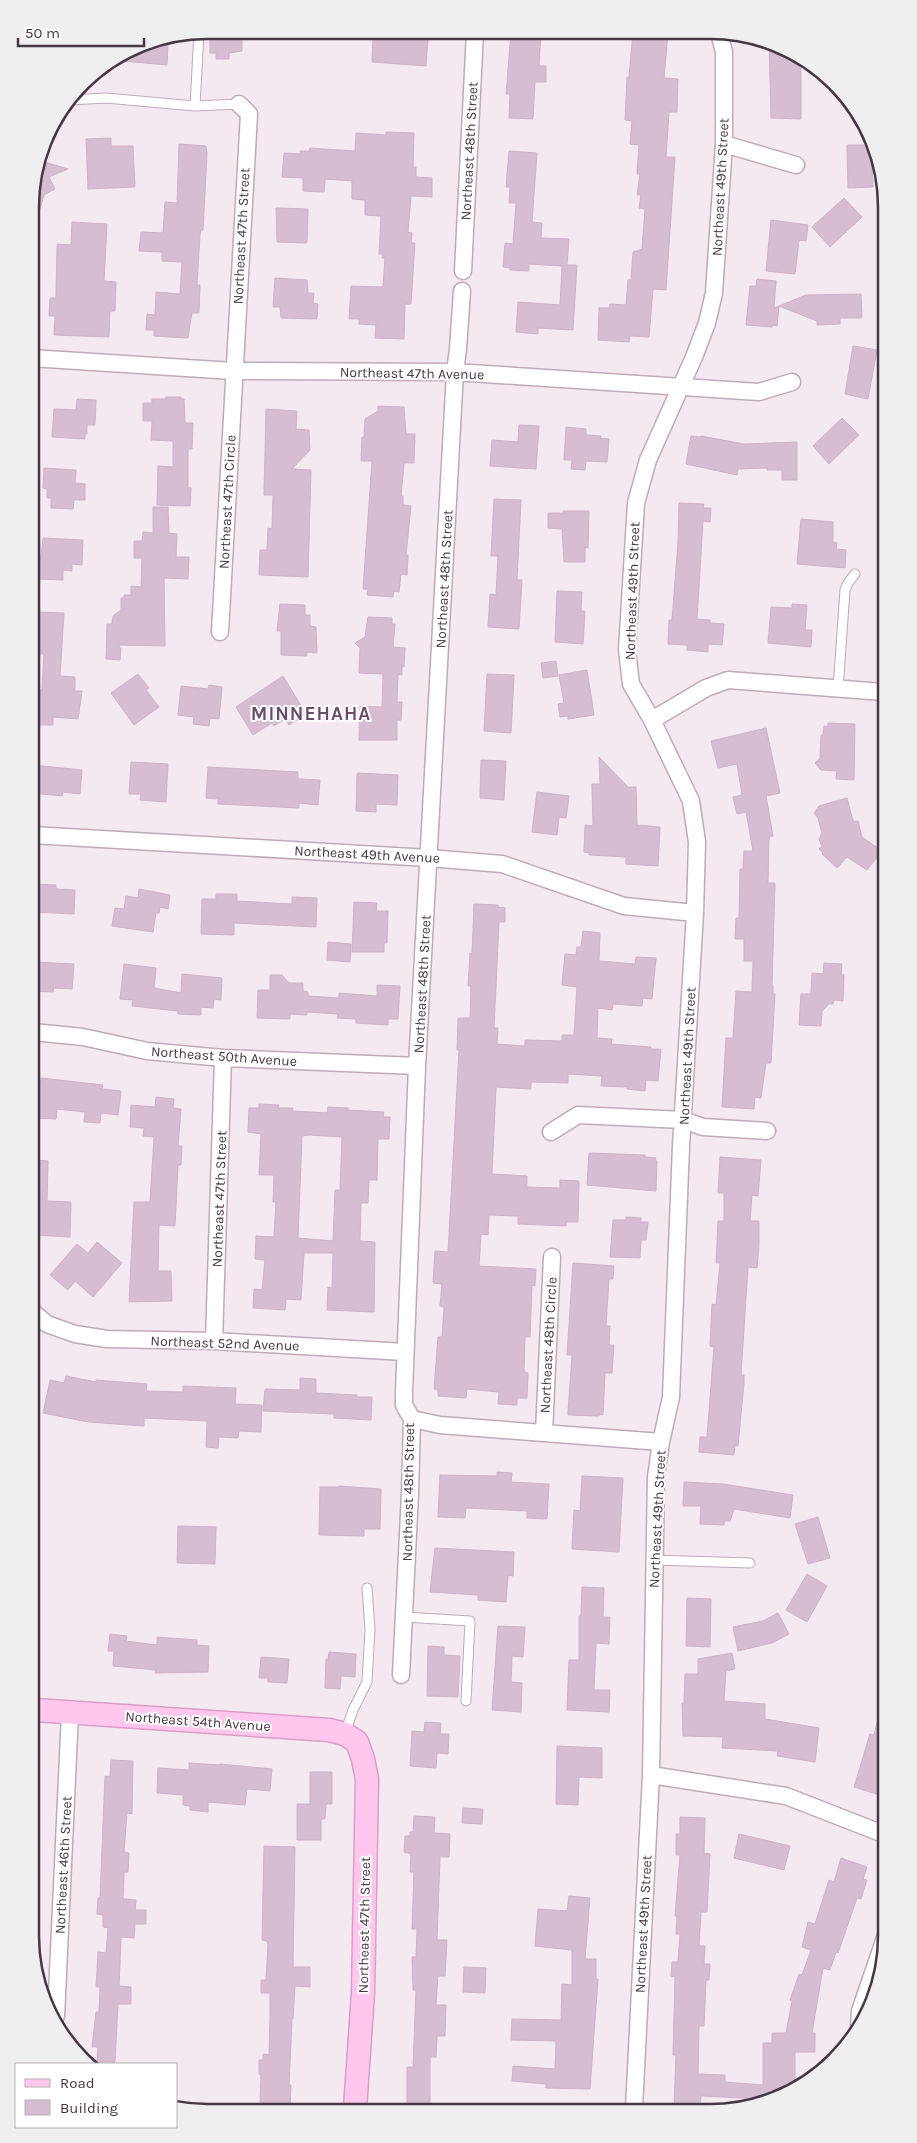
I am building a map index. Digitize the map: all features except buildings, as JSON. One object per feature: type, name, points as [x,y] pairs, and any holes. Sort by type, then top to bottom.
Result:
[{"type":"street","name":"Northeast 48th Street","points":[[463,271],[475,39]]},
{"type":"street","name":"Northeast 49th Street","points":[[634,2104],[650,1775],[656,1477],[660,1442],[671,1396],[682,1120],[695,913],[697,842],[691,801],[652,720],[631,684],[627,650],[636,503],[648,460],[707,323],[714,294],[724,144],[724,52],[721,39]]},
{"type":"street","name":"Northeast 47th Street","points":[[233,371],[249,114],[239,104]]},
{"type":"street","points":[[724,144],[796,165]]},
{"type":"street","name":"Northeast 48th Street","points":[[401,1675],[412,1419],[404,1405],[405,1352],[417,1066],[455,372],[462,291]]},
{"type":"street","name":"Northeast 47th Avenue","points":[[39,359],[233,371],[455,372],[759,392],[792,382]]},
{"type":"street","name":"Northeast 47th Circle","points":[[220,632],[233,371]]},
{"type":"street","points":[[652,720],[706,688],[728,680],[878,692]]},
{"type":"street","name":"Northeast 49th Avenue","points":[[39,835],[502,864],[624,906],[695,913]]},
{"type":"street","name":"Northeast 50th Avenue","points":[[39,1033],[83,1037],[147,1051],[223,1058],[417,1066]]},
{"type":"street","name":"Northeast 47th Street","points":[[214,1341],[223,1058]]},
{"type":"street","points":[[551,1132],[578,1115],[682,1120],[703,1126],[767,1130]]},
{"type":"street","name":"Northeast 48th Circle","points":[[544,1433],[552,1257]]},
{"type":"street","name":"Northeast 52nd Avenue","points":[[39,1317],[47,1324],[75,1334],[107,1339],[214,1341],[405,1352]]},
{"type":"street","points":[[412,1419],[440,1425],[660,1442]]},
{"type":"street","name":"Northeast 54th Avenue","points":[[39,1710],[329,1730],[351,1738]]},
{"type":"street","name":"Northeast 46th Street","points":[[56,2010],[70,1713]]},
{"type":"street","name":"Northeast 47th Street","points":[[351,1738],[363,1759],[367,1779],[363,1992],[355,2104]]},
{"type":"street","points":[[650,1775],[786,1796],[878,1832]]},
{"type":"street","points":[[860,2013],[875,1966]]},
{"type":"lane","points":[[195,106],[199,39]]},
{"type":"lane","points":[[77,100],[106,98],[195,106],[239,104]]},
{"type":"lane","points":[[838,689],[845,590],[855,574]]},
{"type":"lane","points":[[654,1560],[750,1563]]},
{"type":"lane","points":[[351,1738],[353,1710],[367,1682],[370,1629],[367,1588]]},
{"type":"lane","points":[[404,1618],[470,1620],[466,1701]]},
{"type":"district","name":"MINNEHAHA","points":[[311,713]]}]
